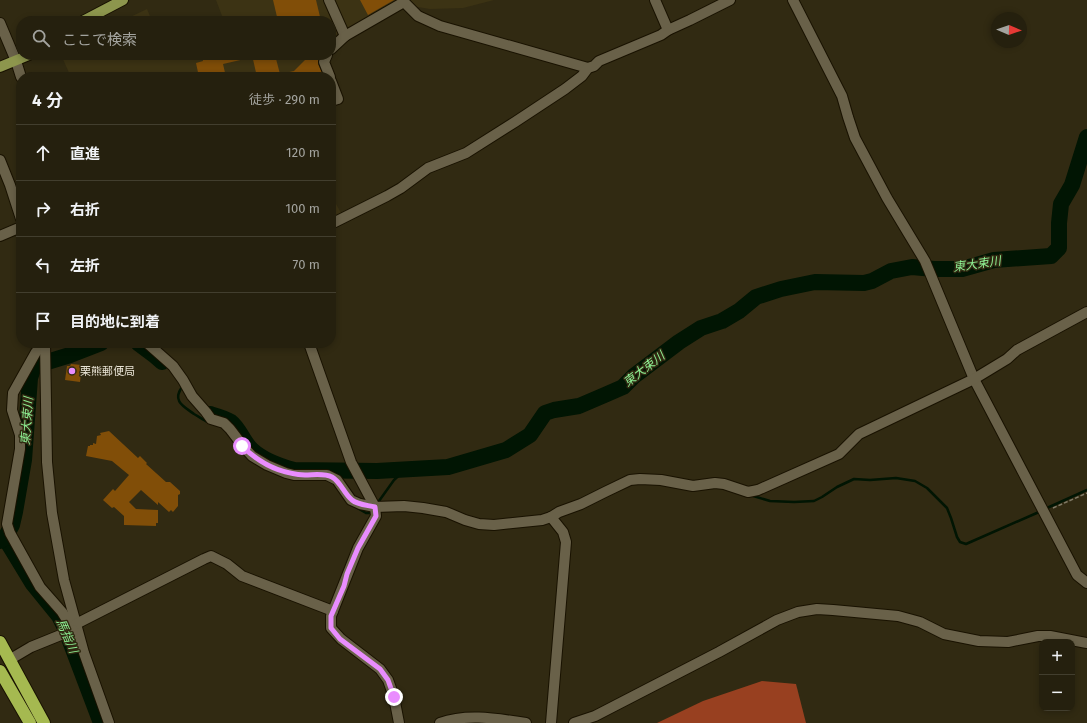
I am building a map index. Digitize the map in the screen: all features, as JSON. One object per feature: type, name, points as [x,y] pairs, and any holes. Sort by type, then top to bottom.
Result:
[{"type":"highway","points":[[0,642],[44,723]]},
{"type":"highway","points":[[0,671],[30,723]]},
{"type":"main road","points":[[93,16],[123,0]]},
{"type":"main road","points":[[0,67],[16,61]]},
{"type":"street","points":[[329,0],[345,36]]},
{"type":"street","points":[[654,0],[668,30]]},
{"type":"street","points":[[336,44],[345,36],[404,2],[418,16],[440,26],[588,68],[594,66],[599,61],[661,35],[668,30],[730,0]]},
{"type":"street","points":[[793,0],[842,96],[855,138],[887,198],[925,261],[974,379],[1077,575],[1087,583]]},
{"type":"street","points":[[0,23],[19,72]]},
{"type":"street","points":[[325,60],[328,72]]},
{"type":"street","points":[[336,222],[401,188],[428,168],[466,153],[565,89],[582,76],[588,68]]},
{"type":"street","points":[[0,160],[16,204]]},
{"type":"street","points":[[0,236],[16,229]]},
{"type":"street","points":[[153,348],[173,366],[184,380],[192,396],[211,419],[224,423],[252,456],[268,465],[294,475],[327,475],[337,480],[351,500],[360,504],[375,507],[404,506],[423,508],[446,512],[479,524],[494,525],[552,519],[559,512],[581,504],[630,480],[661,480],[693,486],[715,483],[724,484],[748,492],[758,490],[839,454],[859,434],[974,379],[1008,359],[1017,350],[1087,312]]},
{"type":"street","points":[[40,348],[36,352],[13,394],[12,410],[20,435],[20,449],[7,524],[40,587],[62,612],[71,630],[81,641],[84,654],[109,723]]},
{"type":"street","points":[[45,348],[46,455],[50,500],[71,630]]},
{"type":"street","points":[[310,348],[351,462],[375,507],[376,516],[358,548],[331,616],[331,628],[340,639],[380,669],[388,680],[394,697],[400,723]]},
{"type":"street","points":[[551,723],[566,542],[563,532],[552,519]]},
{"type":"street","points":[[9,660],[31,647],[71,630],[212,556],[227,564],[242,576],[333,611]]},
{"type":"street","points":[[574,723],[595,716],[719,652],[777,620],[798,612],[817,609],[879,614],[905,618],[920,622],[944,634],[979,641],[1008,642],[1044,636],[1087,643]]},
{"type":"street","points":[[440,723],[454,719],[471,717],[526,723]]},
{"type":"path","points":[[1044,513],[1087,493]]},
{"type":"shaded area","points":[[216,0],[405,0],[341,31],[336,35],[336,16],[222,16]]},
{"type":"shaded area","points":[[409,0],[494,0],[463,8],[430,9],[412,6]]},
{"type":"shaded area","points":[[147,9],[150,16],[132,16]]},
{"type":"shaded area","points":[[63,60],[324,60],[326,72],[69,72]]},
{"type":"shaded area","points":[[336,204],[341,213],[336,216]]},
{"type":"shaded area","points":[[762,681],[796,684],[806,723],[657,723],[703,701]]},
{"type":"building","points":[[273,0],[316,0],[320,16],[277,16]]},
{"type":"building","points":[[360,0],[394,0],[368,15]]},
{"type":"building","points":[[240,60],[223,64],[225,72],[198,72],[196,63],[203,61]]},
{"type":"building","points":[[253,60],[276,60],[279,72],[256,72]]},
{"type":"building","points":[[305,60],[318,60],[322,72],[289,72],[294,71]]},
{"type":"building","points":[[71,364],[82,365],[80,382],[65,380],[67,366],[70,366]]},
{"type":"building","points":[[109,431],[138,458],[140,456],[147,463],[146,464],[166,482],[170,482],[180,491],[180,494],[178,495],[178,506],[173,512],[171,510],[169,512],[158,502],[158,505],[141,490],[129,502],[136,509],[158,510],[158,523],[156,523],[156,526],[124,525],[124,516],[103,500],[113,489],[115,491],[129,475],[112,461],[86,456],[88,446],[93,445],[93,443],[96,444],[97,436],[101,435],[100,433]]},
{"type":"waterway","name":"東大束川","points":[[210,414],[224,418],[231,422],[237,428],[249,447],[256,454],[277,465],[294,470],[377,471],[448,467],[506,450],[530,435],[545,413],[579,406],[623,387],[634,376],[679,342],[701,328],[722,321],[739,311],[756,297],[781,289],[815,282],[864,283],[872,281],[891,271],[912,267],[962,269],[994,260],[1051,256],[1059,248],[1061,204],[1072,185],[1087,137]]},
{"type":"waterway","name":"東大束川","points":[[0,541],[5,538],[12,525],[15,512],[24,460],[30,378],[34,366],[88,348]]},
{"type":"waterway","name":"東大束川","points":[[145,348],[162,362]]},
{"type":"waterway","points":[[182,387],[178,396],[180,403],[194,414],[208,422]]},
{"type":"waterway","points":[[379,501],[394,480],[406,469]]},
{"type":"waterway","points":[[750,495],[770,501],[814,501],[854,479],[870,480],[896,478],[915,481],[927,488],[947,508],[957,537],[960,542],[966,544],[1039,512]]},
{"type":"waterway","points":[[1047,508],[1087,490]]},
{"type":"waterway","points":[[354,506],[366,513],[371,513]]},
{"type":"waterway","name":"馬指川","points":[[5,538],[33,584],[59,616],[65,628],[101,723]]},
{"type":"place","name":"栗熊郵便局","points":[[72,371]]},
{"type":"route","points":[[242,446],[252,456],[286,473],[294,475],[327,475],[332,477],[337,480],[351,500],[360,504],[375,507],[376,516],[358,548],[331,616],[331,628],[340,639],[380,669],[388,680],[394,697]]}]
